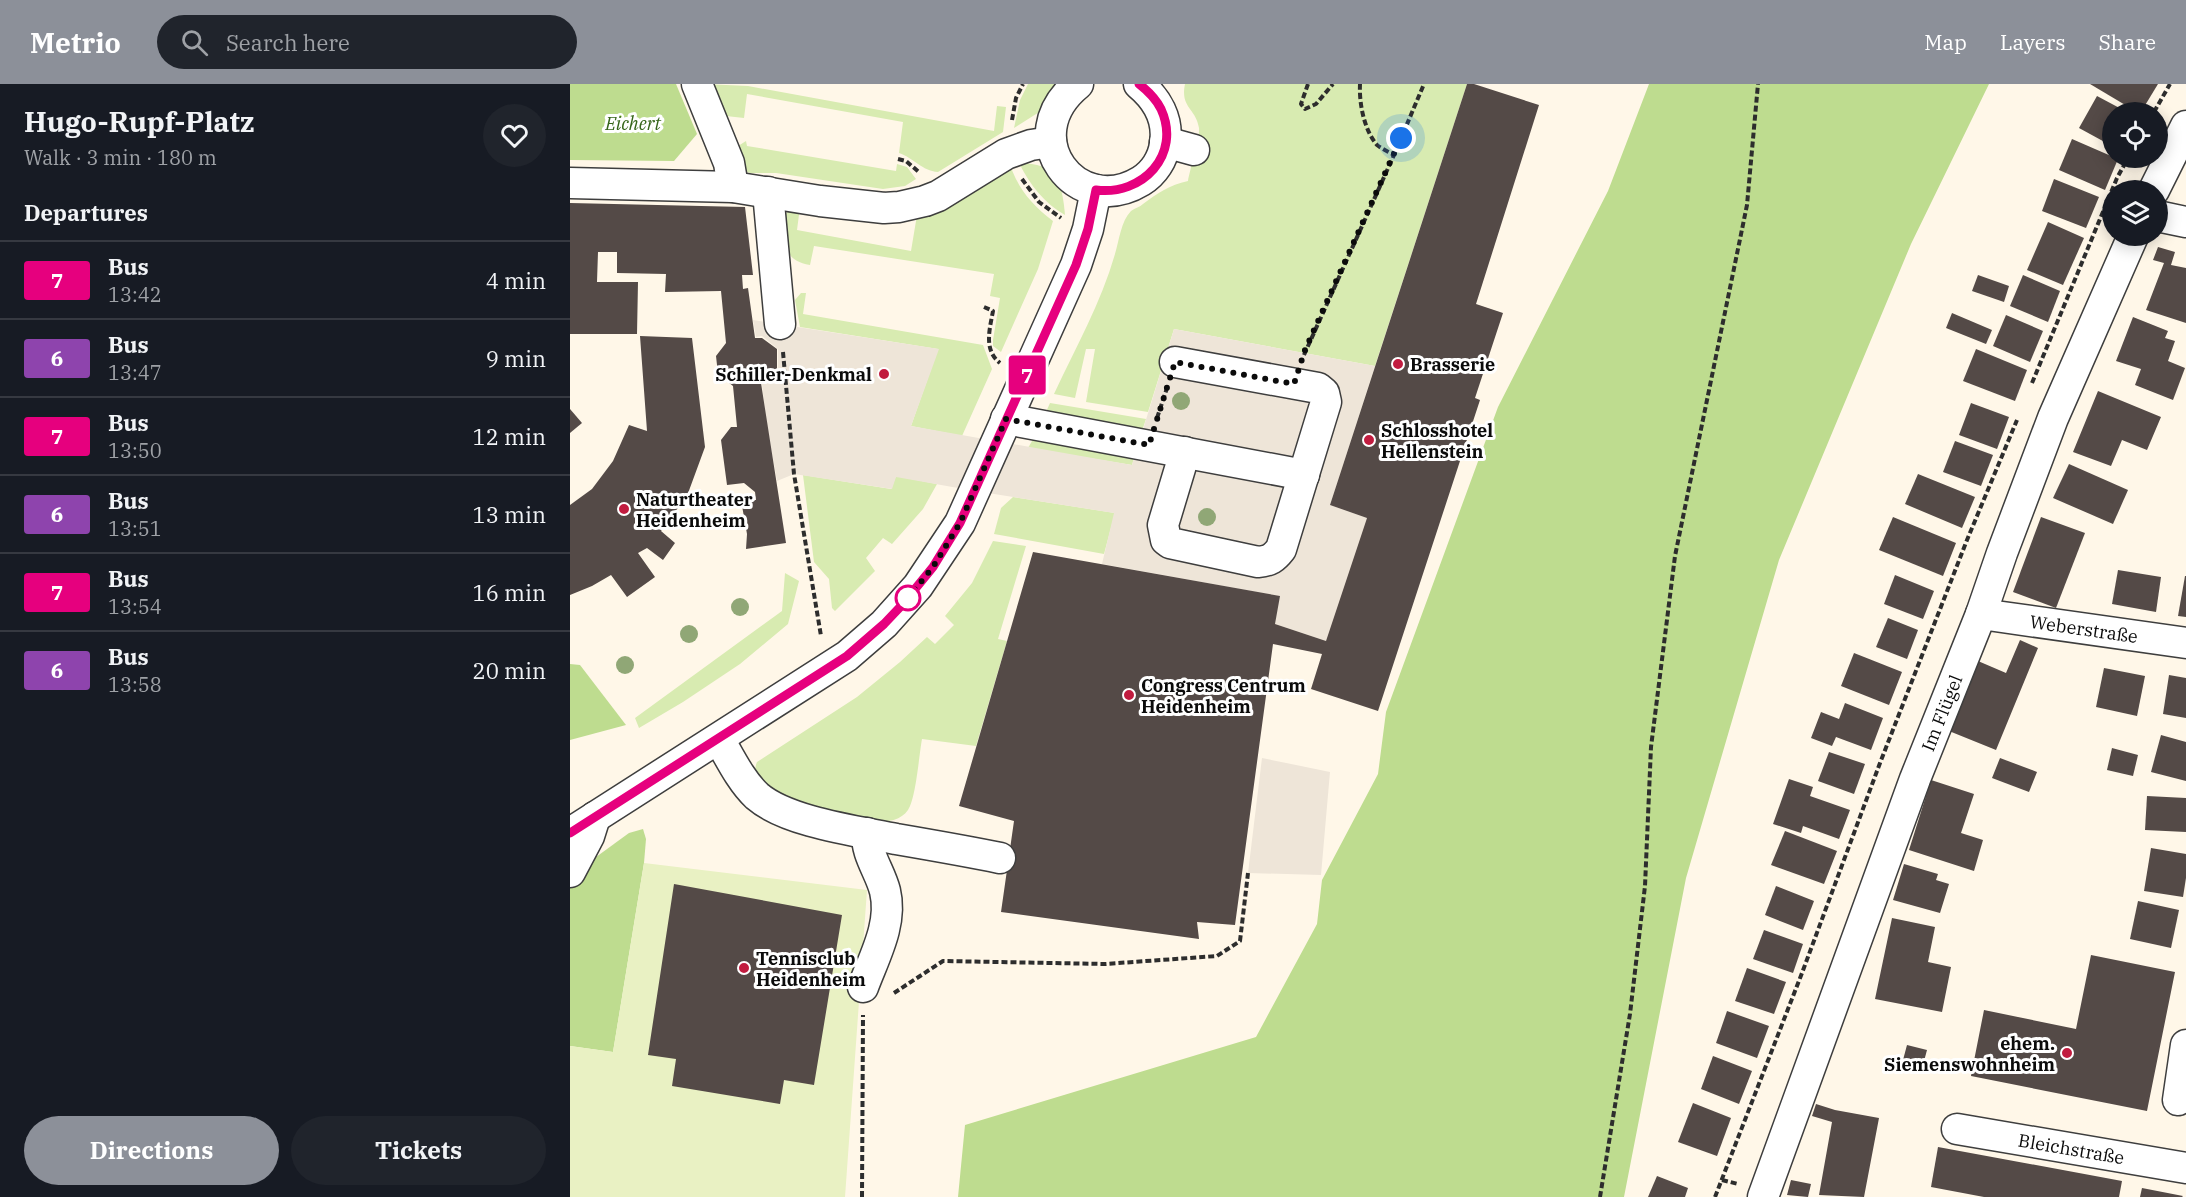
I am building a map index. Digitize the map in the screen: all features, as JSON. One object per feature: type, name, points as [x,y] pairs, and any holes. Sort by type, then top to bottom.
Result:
[{"type":"street","points":[[697,84],[725,150],[733,187]]},
{"type":"street","points":[[1078,84],[1065,94],[1056,108],[1051,125],[1053,153],[1065,172],[1084,186],[1096,190],[1116,191],[1126,189],[1145,179],[1158,162],[1166,142],[1166,125],[1161,108],[1151,94],[1139,84]]},
{"type":"street","points":[[2159,180],[2186,126]]},
{"type":"street","points":[[570,183],[733,187],[884,208],[905,206],[938,196],[989,163],[1012,152],[1031,145],[1051,142]]},
{"type":"street","points":[[1166,142],[1194,150]]},
{"type":"street","points":[[570,834],[847,656],[884,624],[933,567],[960,523],[1070,280],[1088,229],[1096,190]]},
{"type":"street","points":[[768,192],[780,324]]},
{"type":"street","points":[[2168,218],[2186,222]]},
{"type":"street","name":"Im Flügel","points":[[1764,1197],[1915,779],[1981,614],[2054,418],[2129,246]]},
{"type":"street","points":[[1175,362],[1318,388],[1324,393],[1326,402],[1281,549],[1275,558],[1268,561],[1258,562],[1170,543],[1166,540],[1163,525],[1185,452]]},
{"type":"street","points":[[1006,419],[1304,476]]},
{"type":"street","name":"Weberstraße","points":[[1981,614],[2186,643]]},
{"type":"street","points":[[719,739],[740,774],[757,796],[776,808],[801,818],[867,833],[1000,858]]},
{"type":"street","points":[[570,872],[589,836],[595,817]]},
{"type":"street","points":[[863,987],[886,925],[887,909],[885,891],[866,842],[867,833]]},
{"type":"street","points":[[2178,1100],[2186,1045]]},
{"type":"street","name":"Bleichstraße","points":[[1957,1129],[2186,1168]]},
{"type":"path","points":[[1308,84],[1301,104],[1305,110],[1316,104],[1333,84]]},
{"type":"path","points":[[1360,84],[1362,107],[1372,136],[1378,145],[1394,155]]},
{"type":"path","points":[[1294,384],[1305,350],[1424,84]]},
{"type":"path","points":[[1600,1197],[1630,1014],[1645,886],[1651,747],[1675,556],[1747,205],[1758,84]]},
{"type":"path","points":[[2160,102],[2170,84]]},
{"type":"path","points":[[1008,95],[1016,98]]},
{"type":"path","points":[[1012,152],[1021,178],[1039,202],[1058,217],[1088,229]]},
{"type":"path","points":[[2029,391],[2122,168]]},
{"type":"path","points":[[984,307],[993,311],[988,337],[995,360],[1026,376]]},
{"type":"path","points":[[780,324],[794,474],[827,669]]},
{"type":"path","points":[[1149,445],[1175,362]]},
{"type":"path","points":[[1715,1197],[1803,973],[1884,752],[2020,412]]},
{"type":"path","points":[[862,1197],[863,987],[891,994],[943,961],[1105,964],[1217,956],[1240,941],[1248,873]]},
{"type":"green space","name":"Eichert","points":[[570,84],[676,84],[697,134],[674,161],[570,160]]},
{"type":"green space","points":[[704,84],[748,86],[994,131],[997,106],[1006,107],[1003,132],[938,172],[927,169],[899,153],[903,122],[747,94],[744,118],[726,116]]},
{"type":"green space","points":[[1028,84],[1059,84],[1044,109],[1014,128],[1020,100]]},
{"type":"green space","points":[[1185,84],[1467,84],[1375,366],[1174,329],[1148,412],[1086,402],[1095,349],[1086,349],[1075,398],[1054,394],[1103,290],[1128,215],[1164,190],[1188,181],[1199,128],[1195,116],[1186,103]]},
{"type":"green space","points":[[1649,84],[1989,84],[1911,244],[1779,560],[1686,878],[1624,1197],[958,1197],[965,1125],[1256,1037],[1317,924],[1322,880],[1378,774],[1386,712],[1498,407],[1608,191]]},
{"type":"green space","points":[[746,141],[747,146],[896,171],[897,164],[907,167],[916,179],[905,186],[883,189],[776,173],[750,173],[742,170],[735,148]]},
{"type":"green space","points":[[1019,163],[1042,166],[1055,177],[1062,193],[1065,215],[1038,193]]},
{"type":"green space","points":[[1010,165],[1027,196],[1053,221],[1038,269],[1001,352],[993,346],[1000,298],[990,296],[994,274],[814,246],[810,265],[794,259],[789,254],[784,216],[790,209],[800,207],[797,230],[911,251],[917,215]]},
{"type":"green space","points":[[801,293],[806,293],[803,314],[983,345],[992,369],[962,436],[911,426],[938,349],[800,327],[795,300]]},
{"type":"green space","points":[[1050,403],[1146,419],[1141,434],[1046,412]]},
{"type":"green space","points":[[1035,436],[1135,454],[1132,465],[1028,448]]},
{"type":"green space","points":[[803,475],[891,489],[896,476],[937,484],[923,509],[892,544],[883,538],[866,558],[875,571],[835,611],[832,608],[829,579],[814,562]]},
{"type":"green space","points":[[1013,497],[1115,513],[1104,554],[994,534],[1001,508]]},
{"type":"green space","points":[[993,541],[1026,546],[998,639],[1007,641],[976,746],[922,739],[911,804],[902,816],[890,821],[877,822],[826,811],[782,796],[766,786],[757,775],[757,762],[857,697],[927,637],[935,644],[954,625],[945,616],[972,583]]},
{"type":"green space","points":[[785,573],[799,581],[788,624],[740,664],[639,728],[635,718],[782,611]]},
{"type":"green space","points":[[570,664],[580,665],[626,725],[570,740]]},
{"type":"green space","points":[[643,829],[646,839],[644,863],[613,1052],[570,1046],[570,876],[629,833]]},
{"type":"green space","name":"Tennisclub Heidenheim","points":[[644,863],[867,890],[845,1197],[570,1197],[570,1046],[613,1052]]},
{"type":"shaded area","points":[[753,320],[939,349],[911,426],[1132,465],[1174,329],[1375,366],[1330,505],[1367,518],[1326,641],[1275,624],[1279,596],[1102,564],[1114,513],[896,477],[892,489],[794,474],[777,481],[762,384],[770,381],[778,368],[778,349],[762,336],[756,337]]},
{"type":"shaded area","points":[[1262,758],[1330,772],[1321,875],[1248,873]]},
{"type":"building","name":"Congress Centrum Heidenheim","points":[[1467,84],[1474,84],[1539,105],[1476,304],[1503,313],[1475,398],[1480,400],[1378,711],[1311,689],[1322,654],[1273,644],[1235,925],[1197,922],[1199,939],[1001,912],[1014,821],[959,806],[1033,552],[1280,596],[1275,624],[1326,641],[1367,518],[1330,505]]},
{"type":"building","points":[[2090,84],[2158,84],[2147,102],[2120,102]]},
{"type":"building","points":[[2097,96],[2108,102],[2102,102],[2102,141],[2079,128]]},
{"type":"building","points":[[2072,139],[2102,152],[2102,168],[2114,168],[2109,180],[2102,180],[2102,189],[2059,170]]},
{"type":"building","points":[[2054,179],[2099,197],[2086,228],[2042,211]]},
{"type":"building","points":[[570,203],[745,207],[753,275],[742,275],[743,289],[748,288],[755,338],[762,338],[777,349],[777,368],[769,381],[761,383],[786,543],[746,549],[747,534],[741,500],[756,500],[755,492],[744,483],[727,485],[721,440],[731,427],[737,427],[733,386],[718,374],[716,356],[726,343],[721,291],[665,292],[666,274],[617,273],[617,252],[598,252],[597,282],[638,282],[637,334],[570,334]]},
{"type":"building","points":[[2048,222],[2084,238],[2063,285],[2027,270]]},
{"type":"building","points":[[2158,247],[2175,252],[2171,265],[2186,268],[2186,323],[2146,310],[2164,263],[2153,260]]},
{"type":"building","points":[[1978,275],[2009,286],[2004,302],[1972,291]]},
{"type":"building","points":[[2023,275],[2060,291],[2048,322],[2010,306]]},
{"type":"building","points":[[1952,313],[1992,330],[1986,344],[1946,328]]},
{"type":"building","points":[[2006,315],[2043,331],[2030,362],[1993,346]]},
{"type":"building","points":[[2133,317],[2168,331],[2165,338],[2175,341],[2168,361],[2185,368],[2173,400],[2135,385],[2141,369],[2116,361]]},
{"type":"building","name":"Naturtheater Heidenheim","points":[[640,336],[692,338],[705,447],[687,496],[661,531],[675,543],[663,560],[647,548],[638,553],[655,577],[627,597],[611,575],[570,595],[570,505],[592,489],[613,461],[629,425],[647,431]]},
{"type":"building","points":[[1976,349],[2027,370],[2015,401],[1963,381]]},
{"type":"building","points":[[2098,391],[2161,417],[2147,450],[2122,440],[2111,466],[2073,452]]},
{"type":"building","points":[[1971,403],[2009,417],[1997,449],[1959,435]]},
{"type":"building","points":[[570,409],[582,423],[570,433]]},
{"type":"building","points":[[1955,441],[1993,455],[1981,486],[1943,472]]},
{"type":"building","points":[[2069,464],[2128,490],[2113,524],[2053,498]]},
{"type":"building","points":[[1918,474],[1975,497],[1962,528],[1905,504]]},
{"type":"building","points":[[1893,517],[1956,543],[1943,576],[1879,550]]},
{"type":"building","points":[[2041,517],[2085,533],[2056,608],[2013,592]]},
{"type":"building","points":[[2118,570],[2161,577],[2156,612],[2112,604]]},
{"type":"building","points":[[1895,575],[1934,591],[1923,619],[1884,604]]},
{"type":"building","points":[[2186,576],[2186,617],[2178,616]]},
{"type":"building","points":[[1888,618],[1918,630],[1907,659],[1876,647]]},
{"type":"building","points":[[2020,640],[2038,648],[1996,750],[1949,731],[1978,661],[2006,673]]},
{"type":"building","points":[[1854,653],[1902,672],[1889,705],[1841,686]]},
{"type":"building","points":[[2104,668],[2145,676],[2137,716],[2096,707]]},
{"type":"building","points":[[2169,675],[2186,678],[2186,718],[2163,714]]},
{"type":"building","points":[[1845,703],[1883,718],[1871,750],[1836,737],[1832,746],[1811,738],[1821,712],[1839,719]]},
{"type":"building","points":[[2161,735],[2186,742],[2186,781],[2151,772]]},
{"type":"building","points":[[2112,748],[2138,755],[2133,776],[2107,770]]},
{"type":"building","points":[[1829,752],[1865,764],[1854,794],[1818,781]]},
{"type":"building","points":[[2000,758],[2037,772],[2029,792],[1992,778]]},
{"type":"building","points":[[1789,779],[1813,787],[1810,796],[1850,810],[1839,839],[1803,826],[1801,833],[1773,824]]},
{"type":"building","points":[[1931,780],[1974,794],[1961,833],[1983,840],[1974,871],[1909,850]]},
{"type":"building","points":[[2147,796],[2186,798],[2186,832],[2145,830]]},
{"type":"building","points":[[1785,831],[1837,851],[1824,884],[1771,865]]},
{"type":"building","points":[[2151,848],[2186,854],[2183,897],[2144,891]]},
{"type":"building","points":[[1904,864],[1938,874],[1936,880],[1949,884],[1940,913],[1893,900]]},
{"type":"building","points":[[674,884],[842,915],[814,1085],[784,1080],[780,1104],[672,1086],[676,1059],[648,1055]]},
{"type":"building","points":[[1776,886],[1814,901],[1803,930],[1765,915]]},
{"type":"building","points":[[2138,901],[2179,910],[2171,948],[2130,939]]},
{"type":"building","points":[[1892,918],[1935,927],[1928,962],[1951,967],[1942,1012],[1875,999]]},
{"type":"building","points":[[1764,930],[1803,944],[1793,973],[1753,959]]},
{"type":"building","name":"ehem. Siemenswohnheim","points":[[2091,955],[2175,972],[2147,1111],[1971,1076],[1984,1010],[2076,1029]]},
{"type":"building","points":[[1747,968],[1786,982],[1774,1014],[1735,1001]]},
{"type":"building","points":[[1727,1011],[1769,1026],[1757,1058],[1716,1043]]},
{"type":"building","points":[[1907,1045],[1927,1050],[1923,1065],[1903,1060]]},
{"type":"building","points":[[1713,1056],[1752,1071],[1739,1104],[1701,1089]]},
{"type":"building","points":[[1693,1103],[1731,1118],[1717,1156],[1678,1142]]},
{"type":"building","points":[[1816,1104],[1879,1118],[1864,1197],[1819,1195],[1832,1122],[1812,1116]]},
{"type":"building","points":[[1938,1147],[2122,1181],[2119,1197],[1984,1197],[1931,1187]]},
{"type":"building","points":[[1657,1176],[1688,1188],[1685,1197],[1648,1197]]},
{"type":"building","points":[[1791,1180],[1811,1184],[1808,1197],[1787,1195]]},
{"type":"building","points":[[2142,1188],[2183,1196],[2140,1197]]},
{"type":"bus line","name":"7","points":[[570,833],[847,656],[884,624],[933,567],[960,523],[1056,312],[1083,247],[1096,190],[1116,191],[1136,184],[1152,171],[1163,153],[1166,142],[1166,125],[1161,108],[1151,94],[1139,84]]},
{"type":"place","name":"Brasserie","points":[[1398,364]]},
{"type":"place","name":"Schiller-Denkmal","points":[[884,374]]},
{"type":"place","name":"Schlosshotel Hellenstein","points":[[1369,440]]},
{"type":"place","name":"Naturtheater Heidenheim","points":[[624,509]]},
{"type":"place","name":"Congress Centrum Heidenheim","points":[[1129,695]]},
{"type":"place","name":"Tennisclub Heidenheim","points":[[744,968]]},
{"type":"place","name":"ehem. Siemenswohnheim","points":[[2067,1053]]},
{"type":"route","points":[[908,598],[933,567],[960,523],[1006,419],[1149,445],[1175,362],[1294,384],[1305,350],[1401,138]]}]
